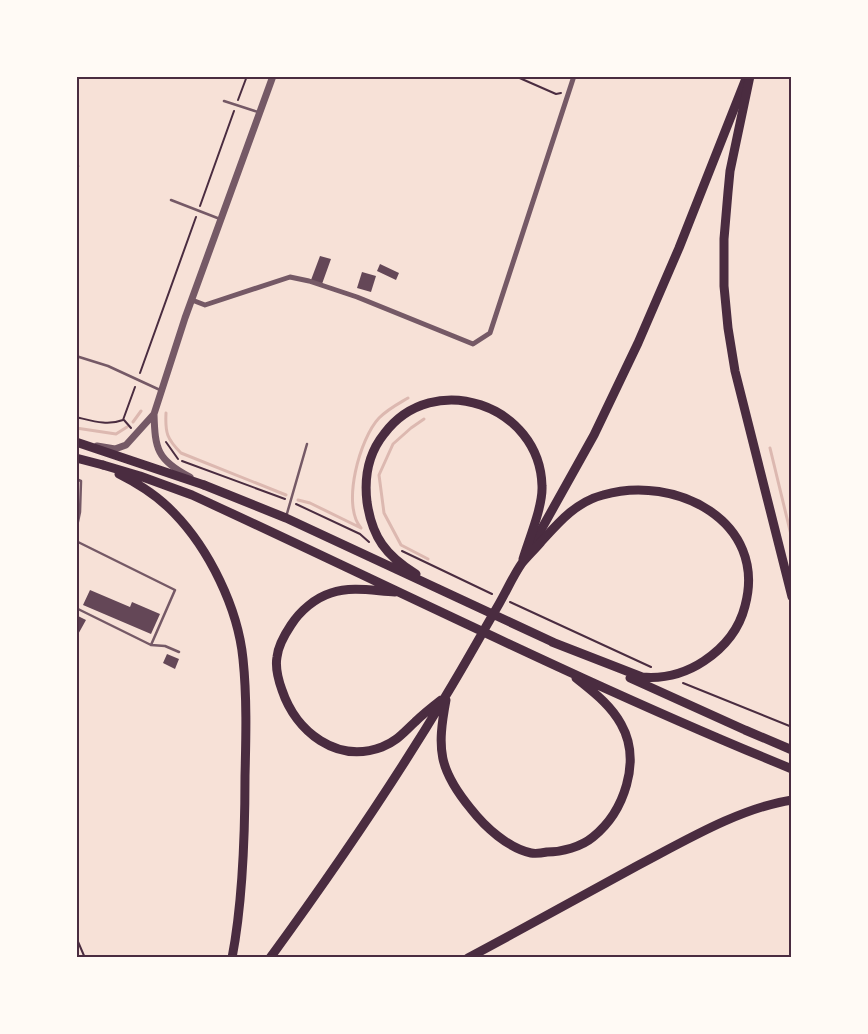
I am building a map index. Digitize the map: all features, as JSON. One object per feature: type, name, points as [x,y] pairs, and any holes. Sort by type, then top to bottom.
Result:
[{"type":"main road","points":[[270,958],[319,892],[398,776],[447,695],[594,435],[638,343],[676,256],[748,76]]},
{"type":"main road","points":[[748,76],[730,171],[724,239],[724,286],[735,371],[792,597]]},
{"type":"main road","points":[[468,604],[392,558],[374,531],[366,491],[368,467],[379,440],[398,418],[424,404],[440,400],[462,400],[499,413],[521,431],[536,456],[541,473],[542,488],[540,503],[522,563]]},
{"type":"main road","points":[[79,443],[204,484],[286,518],[468,604],[737,727],[792,750]]},
{"type":"main road","points":[[76,458],[140,476],[192,495],[568,671],[728,742],[792,768]]},
{"type":"main road","points":[[103,466],[152,493],[174,513],[202,547],[223,588],[235,619],[243,658],[246,734],[245,824],[236,936],[232,958]]},
{"type":"main road","points":[[522,563],[562,520],[579,505],[601,495],[632,490],[668,492],[680,495],[706,508],[728,526],[737,539],[743,553],[749,583],[743,614],[737,627],[717,652],[693,667],[669,676],[656,678],[642,677],[552,642]]},
{"type":"main road","points":[[402,593],[349,589],[322,596],[304,609],[288,630],[277,656],[277,676],[284,697],[294,718],[308,732],[324,743],[341,750],[364,751],[380,748],[396,741],[447,695]]},
{"type":"main road","points":[[447,695],[440,729],[441,748],[443,762],[461,797],[482,823],[505,841],[532,853],[556,852],[578,846],[593,838],[616,811],[628,780],[628,744],[622,725],[608,705],[568,671]]},
{"type":"main road","points":[[468,958],[660,854],[743,812],[773,803],[792,800]]},
{"type":"street","points":[[204,484],[166,462],[158,450],[154,414],[192,300],[273,76]]},
{"type":"street","points":[[192,300],[205,305],[290,277],[309,281],[357,297],[473,344],[490,333],[574,76]]},
{"type":"street","points":[[79,443],[115,448],[126,445],[154,414]]},
{"type":"lane","points":[[224,101],[260,112]]},
{"type":"lane","points":[[76,165],[78,166],[76,173]]},
{"type":"lane","points":[[171,200],[221,220]]},
{"type":"lane","points":[[76,356],[108,366],[162,391]]},
{"type":"lane","points":[[286,518],[306,444]]},
{"type":"lane","points":[[76,479],[82,481],[80,512],[76,531]]},
{"type":"lane","points":[[76,541],[175,590],[151,645]]},
{"type":"lane","points":[[76,608],[151,645],[165,646],[179,652]]},
{"type":"path","points":[[123,420],[247,76]]},
{"type":"path","points":[[515,76],[556,94],[568,91]]},
{"type":"path","points":[[76,417],[100,423],[114,423],[123,420]]},
{"type":"path","points":[[123,420],[134,432]]},
{"type":"path","points":[[164,439],[179,460],[287,500]]},
{"type":"path","points":[[295,504],[360,534],[369,542],[372,542]]},
{"type":"path","points":[[394,548],[499,597]]},
{"type":"path","points":[[508,601],[652,667]]},
{"type":"path","points":[[680,680],[684,684],[792,727]]},
{"type":"path","points":[[76,937],[84,958]]},
{"type":"building","points":[[320,256],[331,259],[322,284],[311,280]]},
{"type":"building","points":[[380,264],[399,273],[396,280],[377,271]]},
{"type":"building","points":[[362,272],[376,276],[371,292],[357,288]]},
{"type":"building","points":[[90,590],[130,607],[132,602],[160,614],[151,634],[83,605]]},
{"type":"building","points":[[76,615],[86,620],[76,638]]},
{"type":"building","points":[[167,654],[179,659],[175,669],[163,663]]},
{"type":"waterway","points":[[298,500],[310,503],[361,528],[355,517],[353,488],[355,472],[365,440],[379,418],[389,409],[408,398]]},
{"type":"waterway","points":[[133,422],[141,411]]},
{"type":"waterway","points":[[166,413],[168,435],[181,453],[286,495]]},
{"type":"waterway","points":[[424,419],[393,444],[379,475],[384,513],[401,545],[428,559]]},
{"type":"waterway","points":[[76,428],[116,434],[127,427]]},
{"type":"waterway","points":[[770,448],[792,539]]}]
